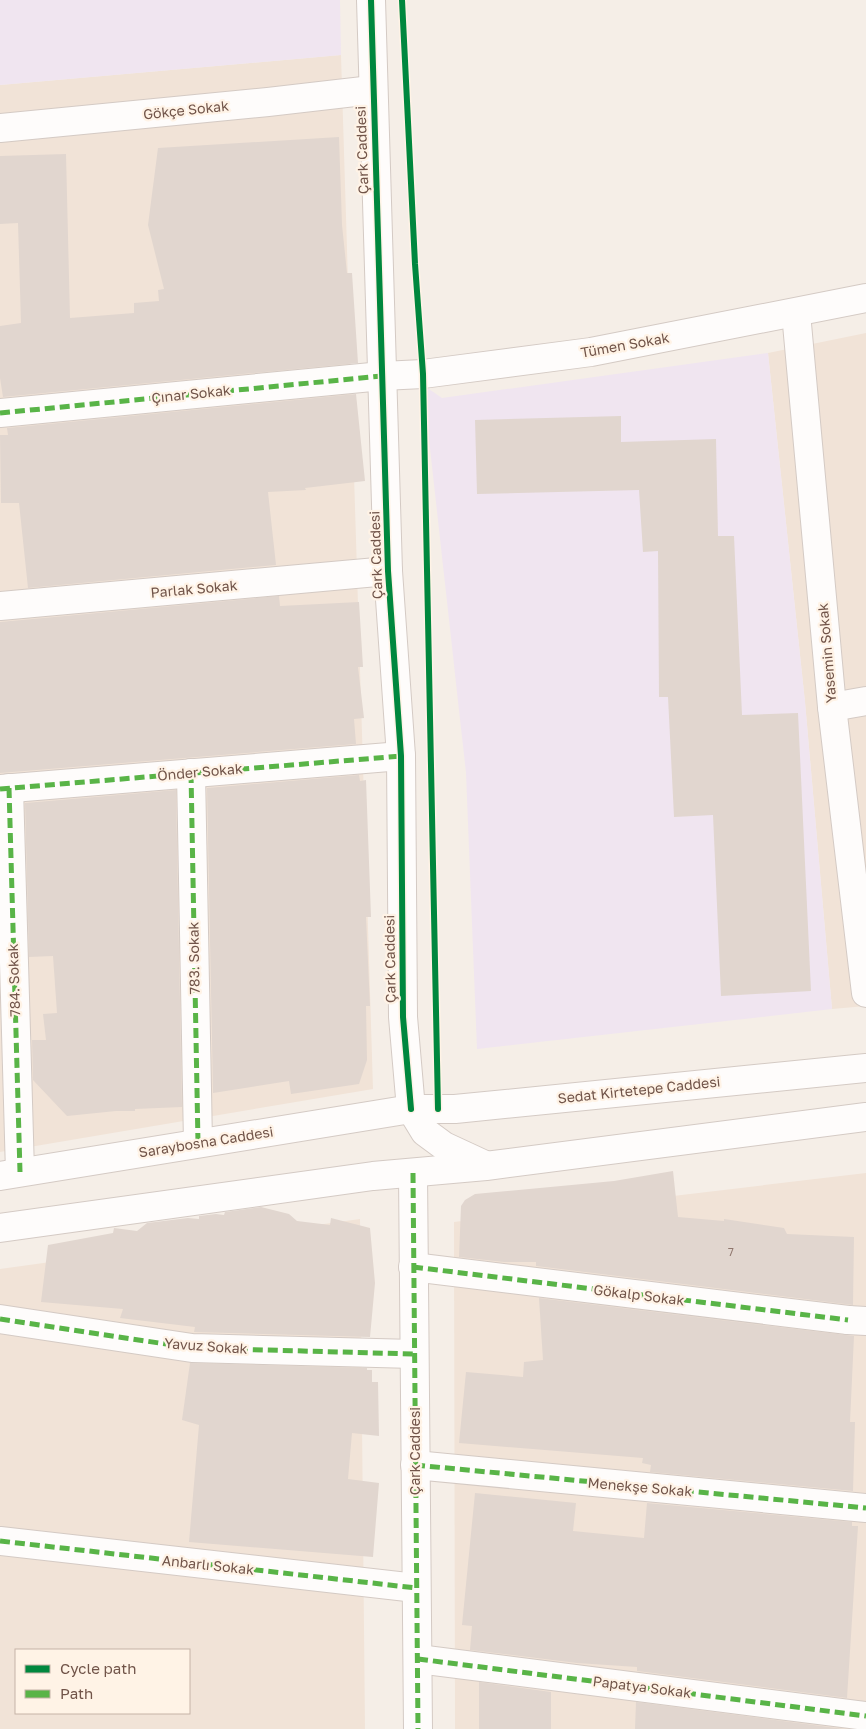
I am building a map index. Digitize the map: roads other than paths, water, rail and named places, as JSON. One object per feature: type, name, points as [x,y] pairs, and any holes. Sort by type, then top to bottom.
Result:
[{"type":"street","name":"Çark Caddesi","points":[[370,0],[388,571],[401,756],[403,1017],[411,1109]]},
{"type":"street","name":"Gökçe Sokak","points":[[0,128],[372,90]]},
{"type":"street","name":"Tümen Sokak","points":[[382,376],[423,374],[591,352],[866,298]]},
{"type":"street","name":"Yasemin Sokak","points":[[796,312],[832,707],[866,993]]},
{"type":"street","name":"Çınar Sokak","points":[[0,414],[382,376]]},
{"type":"street","name":"Parlak Sokak","points":[[0,606],[388,571]]},
{"type":"street","points":[[832,707],[866,701]]},
{"type":"street","name":"Önder Sokak","points":[[5,788],[401,756]]},
{"type":"street","name":"783. Sokak","points":[[191,773],[198,1143]]},
{"type":"street","name":"784. Sokak","points":[[5,788],[10,1174]]},
{"type":"street","name":"Sedat Kirtetepe Caddesi","points":[[411,1109],[455,1109],[866,1068]]},
{"type":"street","points":[[411,1109],[425,1132],[444,1146],[486,1166]]},
{"type":"street","name":"Saraybosna Caddesi","points":[[10,1174],[411,1109]]},
{"type":"street","points":[[0,1228],[373,1176],[486,1166],[866,1117]]},
{"type":"street","name":"Çark Caddesi","points":[[413,1173],[418,1729]]},
{"type":"street","name":"Gökalp Sokak","points":[[413,1268],[857,1320]]},
{"type":"street","name":"Yavuz Sokak","points":[[0,1319],[192,1348],[414,1354]]},
{"type":"street","name":"Menekşe Sokak","points":[[415,1465],[866,1508]]},
{"type":"street","name":"Anbarlı Sokak","points":[[0,1541],[416,1588]]},
{"type":"street","name":"Papatya Sokak","points":[[418,1659],[866,1716]]}]
